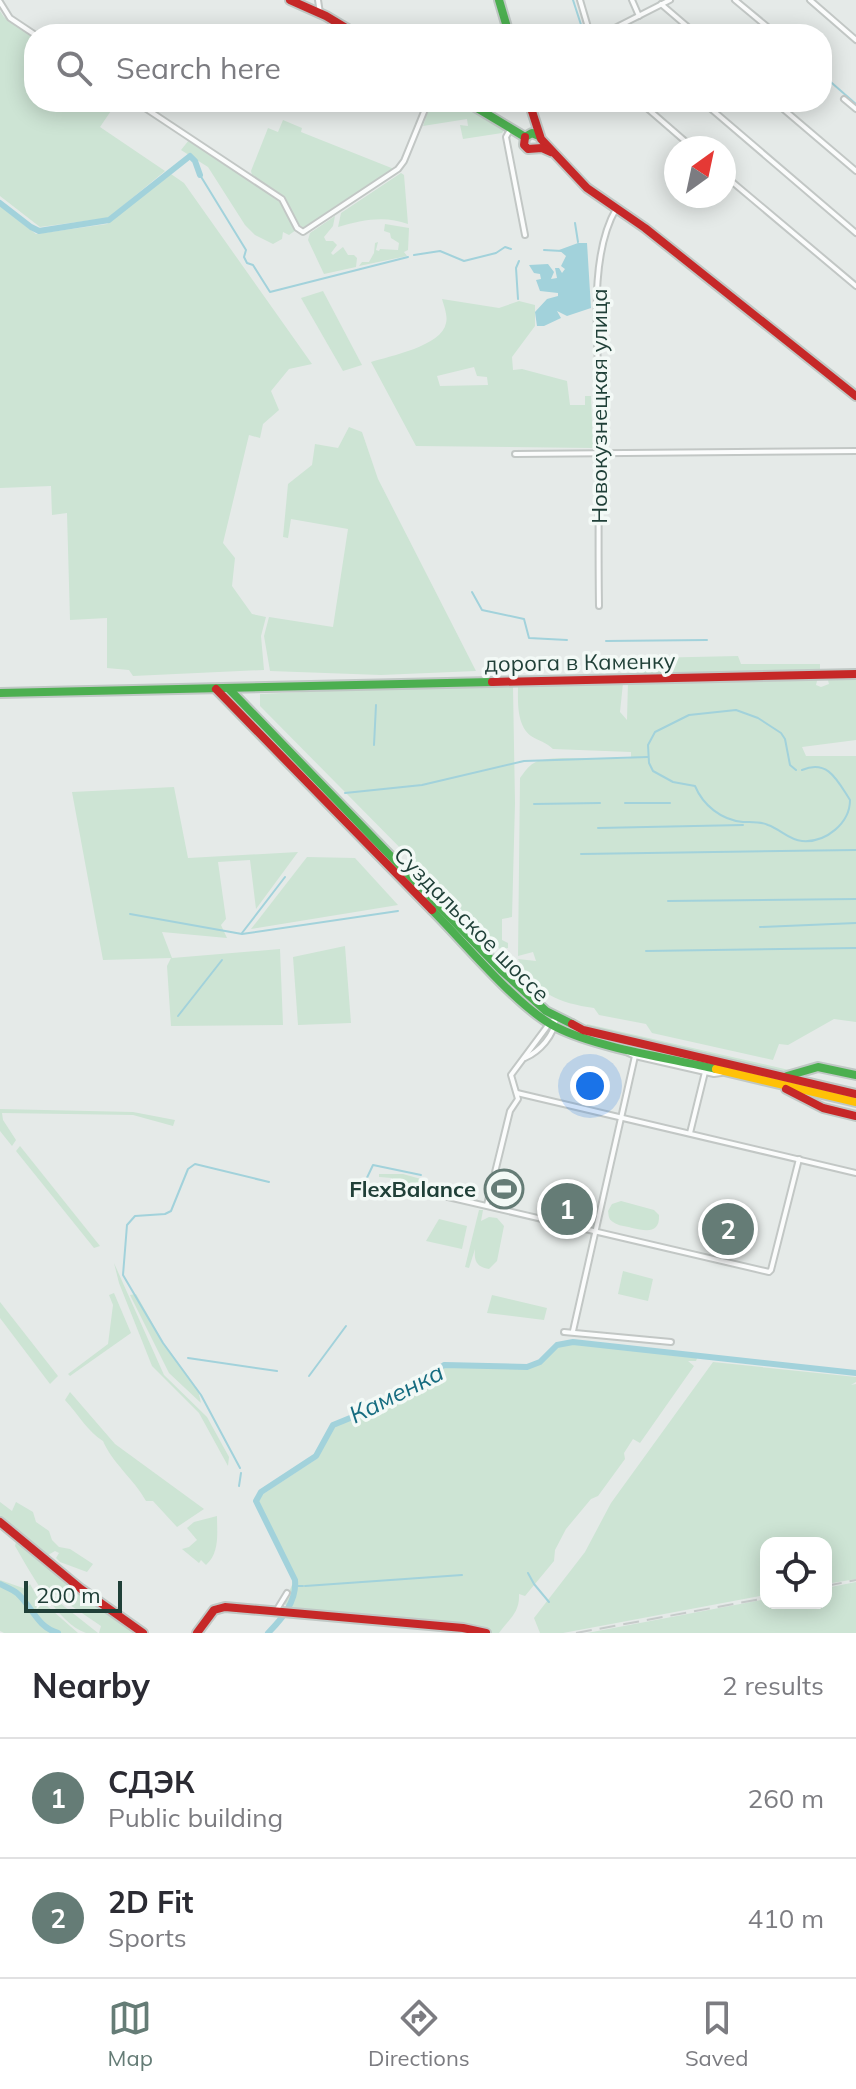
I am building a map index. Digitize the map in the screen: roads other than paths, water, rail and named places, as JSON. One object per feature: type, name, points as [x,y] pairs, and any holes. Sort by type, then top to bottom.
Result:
[{"type":"street","points":[[290,0],[339,24]]},
{"type":"street","points":[[318,0],[320,13]]},
{"type":"street","points":[[499,0],[506,24]]},
{"type":"street","points":[[580,0],[587,24]]},
{"type":"street","points":[[632,0],[639,16]]},
{"type":"street","points":[[624,24],[670,0]]},
{"type":"street","points":[[735,0],[764,24]]},
{"type":"street","points":[[810,0],[856,39]]},
{"type":"street","points":[[0,1],[10,18],[24,27]]},
{"type":"street","points":[[661,4],[684,24]]},
{"type":"street","points":[[844,99],[856,109]]},
{"type":"street","points":[[151,112],[282,199],[297,228],[303,232],[398,169],[424,112]]},
{"type":"street","points":[[484,112],[534,139],[587,188],[645,228],[856,396]]},
{"type":"street","points":[[532,112],[534,139]]},
{"type":"street","points":[[652,112],[679,136]]},
{"type":"street","points":[[715,112],[856,233]]},
{"type":"street","points":[[787,112],[856,171]]},
{"type":"street","points":[[511,128],[506,137],[525,235]]},
{"type":"street","points":[[736,185],[856,286]]},
{"type":"street","name":"Новокузнецкая улица","points":[[599,606],[597,335],[600,251],[616,209]]},
{"type":"street","points":[[515,454],[856,451]]},
{"type":"street","name":"дорога в Каменку","points":[[0,691],[856,674]]},
{"type":"street","name":"Суздальское шоссе","points":[[222,687],[553,1023],[591,1040],[726,1072],[856,1094]]},
{"type":"street","points":[[487,1206],[510,1111],[518,1099],[511,1075],[553,1023]]},
{"type":"street","name":"Суздальское шоссе","points":[[553,1023],[856,1102]]},
{"type":"street","points":[[617,1046],[635,1056],[705,1072],[726,1072]]},
{"type":"street","points":[[573,1331],[635,1056]]},
{"type":"street","points":[[783,1081],[818,1067],[856,1075]]},
{"type":"street","points":[[829,1087],[823,1081],[823,1074],[834,1069]]},
{"type":"street","points":[[690,1133],[705,1072]]},
{"type":"street","points":[[783,1081],[823,1108],[856,1116]]},
{"type":"street","points":[[517,1093],[856,1173]]},
{"type":"street","points":[[448,1197],[769,1272],[799,1159]]},
{"type":"street","points":[[564,1332],[671,1342]]},
{"type":"street","points":[[0,1522],[81,1589],[143,1633]]},
{"type":"street","points":[[277,1613],[287,1593]]},
{"type":"street","points":[[197,1633],[209,1615],[217,1608],[225,1607],[463,1628],[486,1633]]},
{"type":"water","points":[[587,243],[591,308],[567,316],[557,311],[561,318],[537,326],[535,312],[558,293],[540,291],[536,280],[541,279],[540,274],[534,273],[529,265],[548,264],[554,272],[551,279],[557,278],[555,268],[562,273],[565,269],[561,266],[566,256],[559,250]]},
{"type":"waterway","points":[[573,0],[581,24]]},
{"type":"waterway","points":[[832,83],[856,104]]},
{"type":"waterway","points":[[552,146],[592,186],[640,219],[856,391]]},
{"type":"waterway","points":[[0,203],[39,231],[109,220],[190,156],[200,175]]},
{"type":"waterway","points":[[200,175],[246,250],[244,257],[247,263],[253,265],[270,292],[408,257]]},
{"type":"waterway","points":[[575,223],[578,242]]},
{"type":"waterway","points":[[414,255],[440,251],[464,261],[496,253],[505,247],[511,249]]},
{"type":"waterway","points":[[544,250],[562,251]]},
{"type":"waterway","points":[[518,299],[516,268],[519,261]]},
{"type":"waterway","points":[[472,592],[482,610],[524,619],[529,638],[567,640]]},
{"type":"waterway","points":[[606,641],[707,640]]},
{"type":"waterway","points":[[374,745],[376,705]]},
{"type":"waterway","points":[[796,770],[790,765],[781,733],[758,718],[736,710],[689,715],[655,732],[648,745],[649,763],[653,771],[673,782],[695,786],[708,805],[720,815],[735,821],[759,822],[793,839],[811,841],[828,835],[841,824],[850,800],[825,769],[811,767],[802,770]]},
{"type":"waterway","points":[[345,793],[422,785],[524,761],[648,757]]},
{"type":"waterway","points":[[534,804],[600,803]]},
{"type":"waterway","points":[[625,803],[670,803]]},
{"type":"waterway","points":[[598,828],[743,825]]},
{"type":"waterway","points":[[581,854],[856,850]]},
{"type":"waterway","points":[[242,933],[285,877]]},
{"type":"waterway","points":[[668,901],[856,899]]},
{"type":"waterway","points":[[130,914],[242,934],[398,911]]},
{"type":"waterway","points":[[760,927],[856,923]]},
{"type":"waterway","points":[[646,951],[856,948]]},
{"type":"waterway","points":[[178,1016],[222,960]]},
{"type":"waterway","points":[[240,1468],[201,1395],[163,1343],[123,1275],[127,1225],[135,1216],[171,1211],[188,1169],[195,1164],[269,1182]]},
{"type":"waterway","points":[[364,1184],[373,1165],[421,1175]]},
{"type":"waterway","points":[[309,1376],[346,1326]]},
{"type":"waterway","name":"Каменка","points":[[268,1633],[291,1602],[295,1580],[256,1501],[261,1492],[316,1456],[333,1425],[404,1396],[444,1365],[527,1367],[540,1362],[557,1345],[573,1342],[856,1373]]},
{"type":"waterway","points":[[188,1358],[277,1371]]},
{"type":"waterway","points":[[239,1486],[241,1473]]},
{"type":"waterway","points":[[528,1573],[549,1602]]},
{"type":"waterway","points":[[305,1586],[462,1575]]},
{"type":"waterway","name":"Каменка","points":[[0,1584],[16,1593],[40,1622],[58,1633]]},
{"type":"waterway","points":[[296,1586],[303,1586]]},
{"type":"railway","points":[[832,1585],[856,1580]]},
{"type":"railway","points":[[576,1633],[760,1599]]},
{"type":"place","name":"FlexBalance","points":[[504,1189]]},
{"type":"place","name":"СДЭК","points":[[567,1209]]},
{"type":"place","name":"2D Fit","points":[[728,1229]]}]
